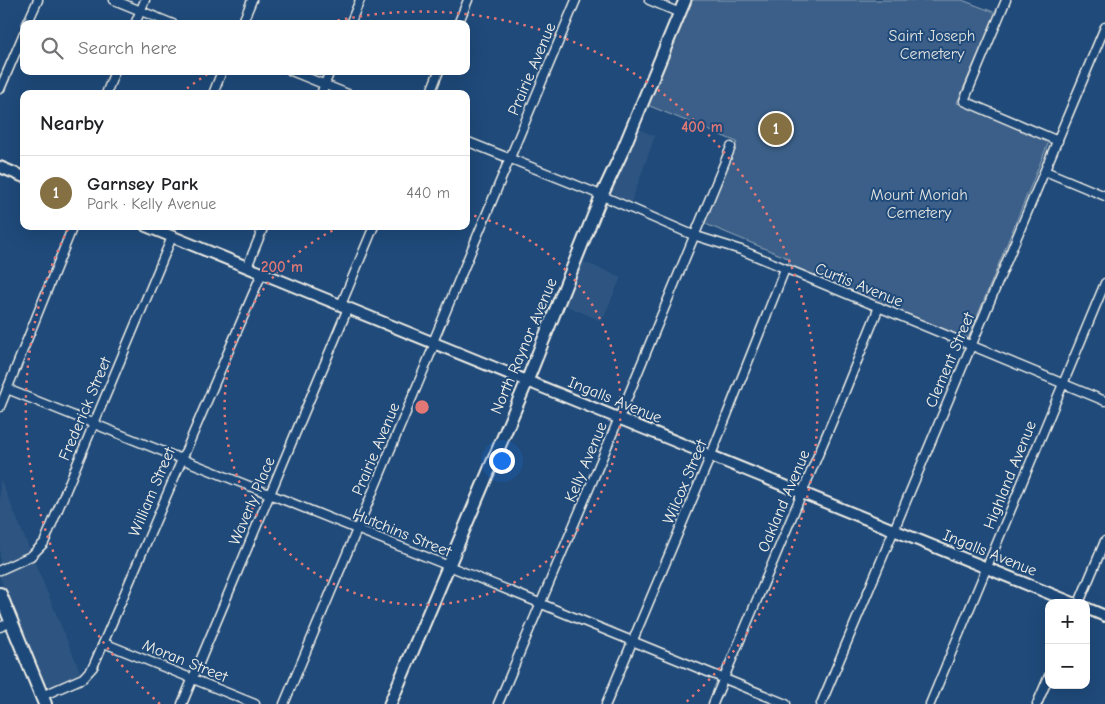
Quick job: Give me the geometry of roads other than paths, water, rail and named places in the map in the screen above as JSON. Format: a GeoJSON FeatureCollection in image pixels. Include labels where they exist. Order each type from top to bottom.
{"type":"FeatureCollection","features":[{"type":"Feature","properties":{"kind":"main road","name":"North Raynor Avenue"},"geometry":{"type":"LineString","coordinates":[[390,704],[527,381],[601,197],[622,152],[685,0]]}},
{"type":"Feature","properties":{"kind":"main road"},"geometry":{"type":"LineString","coordinates":[[0,594],[44,700]]}},
{"type":"Feature","properties":{"kind":"street"},"geometry":{"type":"LineString","coordinates":[[30,20],[38,0]]}},
{"type":"Feature","properties":{"kind":"street"},"geometry":{"type":"LineString","coordinates":[[114,0],[163,20]]}},
{"type":"Feature","properties":{"kind":"street"},"geometry":{"type":"LineString","coordinates":[[137,20],[146,0]]}},
{"type":"Feature","properties":{"kind":"street"},"geometry":{"type":"LineString","coordinates":[[244,20],[252,0]]}},
{"type":"Feature","properties":{"kind":"street"},"geometry":{"type":"LineString","coordinates":[[352,20],[360,0]]}},
{"type":"Feature","properties":{"kind":"street"},"geometry":{"type":"LineString","coordinates":[[460,20],[468,0]]}},
{"type":"Feature","properties":{"kind":"street","name":"Prairie Avenue"},"geometry":{"type":"LineString","coordinates":[[284,704],[576,0]]}},
{"type":"Feature","properties":{"kind":"street"},"geometry":{"type":"LineString","coordinates":[[648,0],[680,12]]}},
{"type":"Feature","properties":{"kind":"street"},"geometry":{"type":"LineString","coordinates":[[1006,0],[964,101],[1058,140]]}},
{"type":"Feature","properties":{"kind":"street","name":"Clement Street"},"geometry":{"type":"LineString","coordinates":[[821,704],[1105,27]]}},
{"type":"Feature","properties":{"kind":"street"},"geometry":{"type":"LineString","coordinates":[[0,89],[20,42]]}},
{"type":"Feature","properties":{"kind":"street"},"geometry":{"type":"LineString","coordinates":[[108,90],[113,75]]}},
{"type":"Feature","properties":{"kind":"street"},"geometry":{"type":"LineString","coordinates":[[215,90],[220,75]]}},
{"type":"Feature","properties":{"kind":"street"},"geometry":{"type":"LineString","coordinates":[[300,75],[337,90]]}},
{"type":"Feature","properties":{"kind":"street"},"geometry":{"type":"LineString","coordinates":[[322,90],[328,75]]}},
{"type":"Feature","properties":{"kind":"street"},"geometry":{"type":"LineString","coordinates":[[432,90],[437,75]]}},
{"type":"Feature","properties":{"kind":"street","name":"Curtis Avenue"},"geometry":{"type":"LineString","coordinates":[[470,143],[693,235],[740,250],[1105,401]]}},
{"type":"Feature","properties":{"kind":"street","name":"Kelly Avenue"},"geometry":{"type":"LineString","coordinates":[[498,704],[731,147]]}},
{"type":"Feature","properties":{"kind":"street"},"geometry":{"type":"LineString","coordinates":[[0,167],[20,175]]}},
{"type":"Feature","properties":{"kind":"street"},"geometry":{"type":"LineString","coordinates":[[1045,171],[1105,196]]}},
{"type":"Feature","properties":{"kind":"street"},"geometry":{"type":"LineString","coordinates":[[0,407],[71,230]]}},
{"type":"Feature","properties":{"kind":"street","name":"Ingalls Avenue"},"geometry":{"type":"LineString","coordinates":[[161,230],[172,237],[1063,599]]}},
{"type":"Feature","properties":{"kind":"street"},"geometry":{"type":"LineString","coordinates":[[247,267],[262,230]]}},
{"type":"Feature","properties":{"kind":"street","name":"Waverly Place"},"geometry":{"type":"LineString","coordinates":[[182,704],[270,494],[372,230]]}},
{"type":"Feature","properties":{"kind":"street","name":"Frederick Street"},"geometry":{"type":"LineString","coordinates":[[0,570],[31,556],[44,543],[172,237]]}},
{"type":"Feature","properties":{"kind":"street","name":"Wilcox Street"},"geometry":{"type":"LineString","coordinates":[[606,704],[711,455],[786,270]]}},
{"type":"Feature","properties":{"kind":"street","name":"William Street"},"geometry":{"type":"LineString","coordinates":[[44,700],[83,678],[93,666],[262,273]]}},
{"type":"Feature","properties":{"kind":"street","name":"Highland Avenue"},"geometry":{"type":"LineString","coordinates":[[930,704],[1105,283]]}},
{"type":"Feature","properties":{"kind":"street","name":"Oakland Avenue"},"geometry":{"type":"LineString","coordinates":[[713,704],[878,307]]}},
{"type":"Feature","properties":{"kind":"street","name":"Hutchins Street"},"geometry":{"type":"LineString","coordinates":[[7,389],[449,566],[786,704]]}},
{"type":"Feature","properties":{"kind":"street"},"geometry":{"type":"LineString","coordinates":[[1081,599],[1105,541]]}},
{"type":"Feature","properties":{"kind":"street"},"geometry":{"type":"LineString","coordinates":[[1090,610],[1105,616]]}},
{"type":"Feature","properties":{"kind":"street"},"geometry":{"type":"LineString","coordinates":[[0,627],[12,622]]}},
{"type":"Feature","properties":{"kind":"street","name":"Moran Street"},"geometry":{"type":"LineString","coordinates":[[104,643],[255,704]]}},
{"type":"Feature","properties":{"kind":"street"},"geometry":{"type":"LineString","coordinates":[[1037,704],[1045,685]]}},
{"type":"Feature","properties":{"kind":"place","name":"Garnsey Park"},"geometry":{"type":"Point","coordinates":[776,129]}},
{"type":"Feature","properties":{"kind":"park label","name":"Saint Joseph Cemetery"},"geometry":{"type":"Point","coordinates":[932,45]}},
{"type":"Feature","properties":{"kind":"park label","name":"Mount Moriah Cemetery"},"geometry":{"type":"Point","coordinates":[919,204]}}]}
